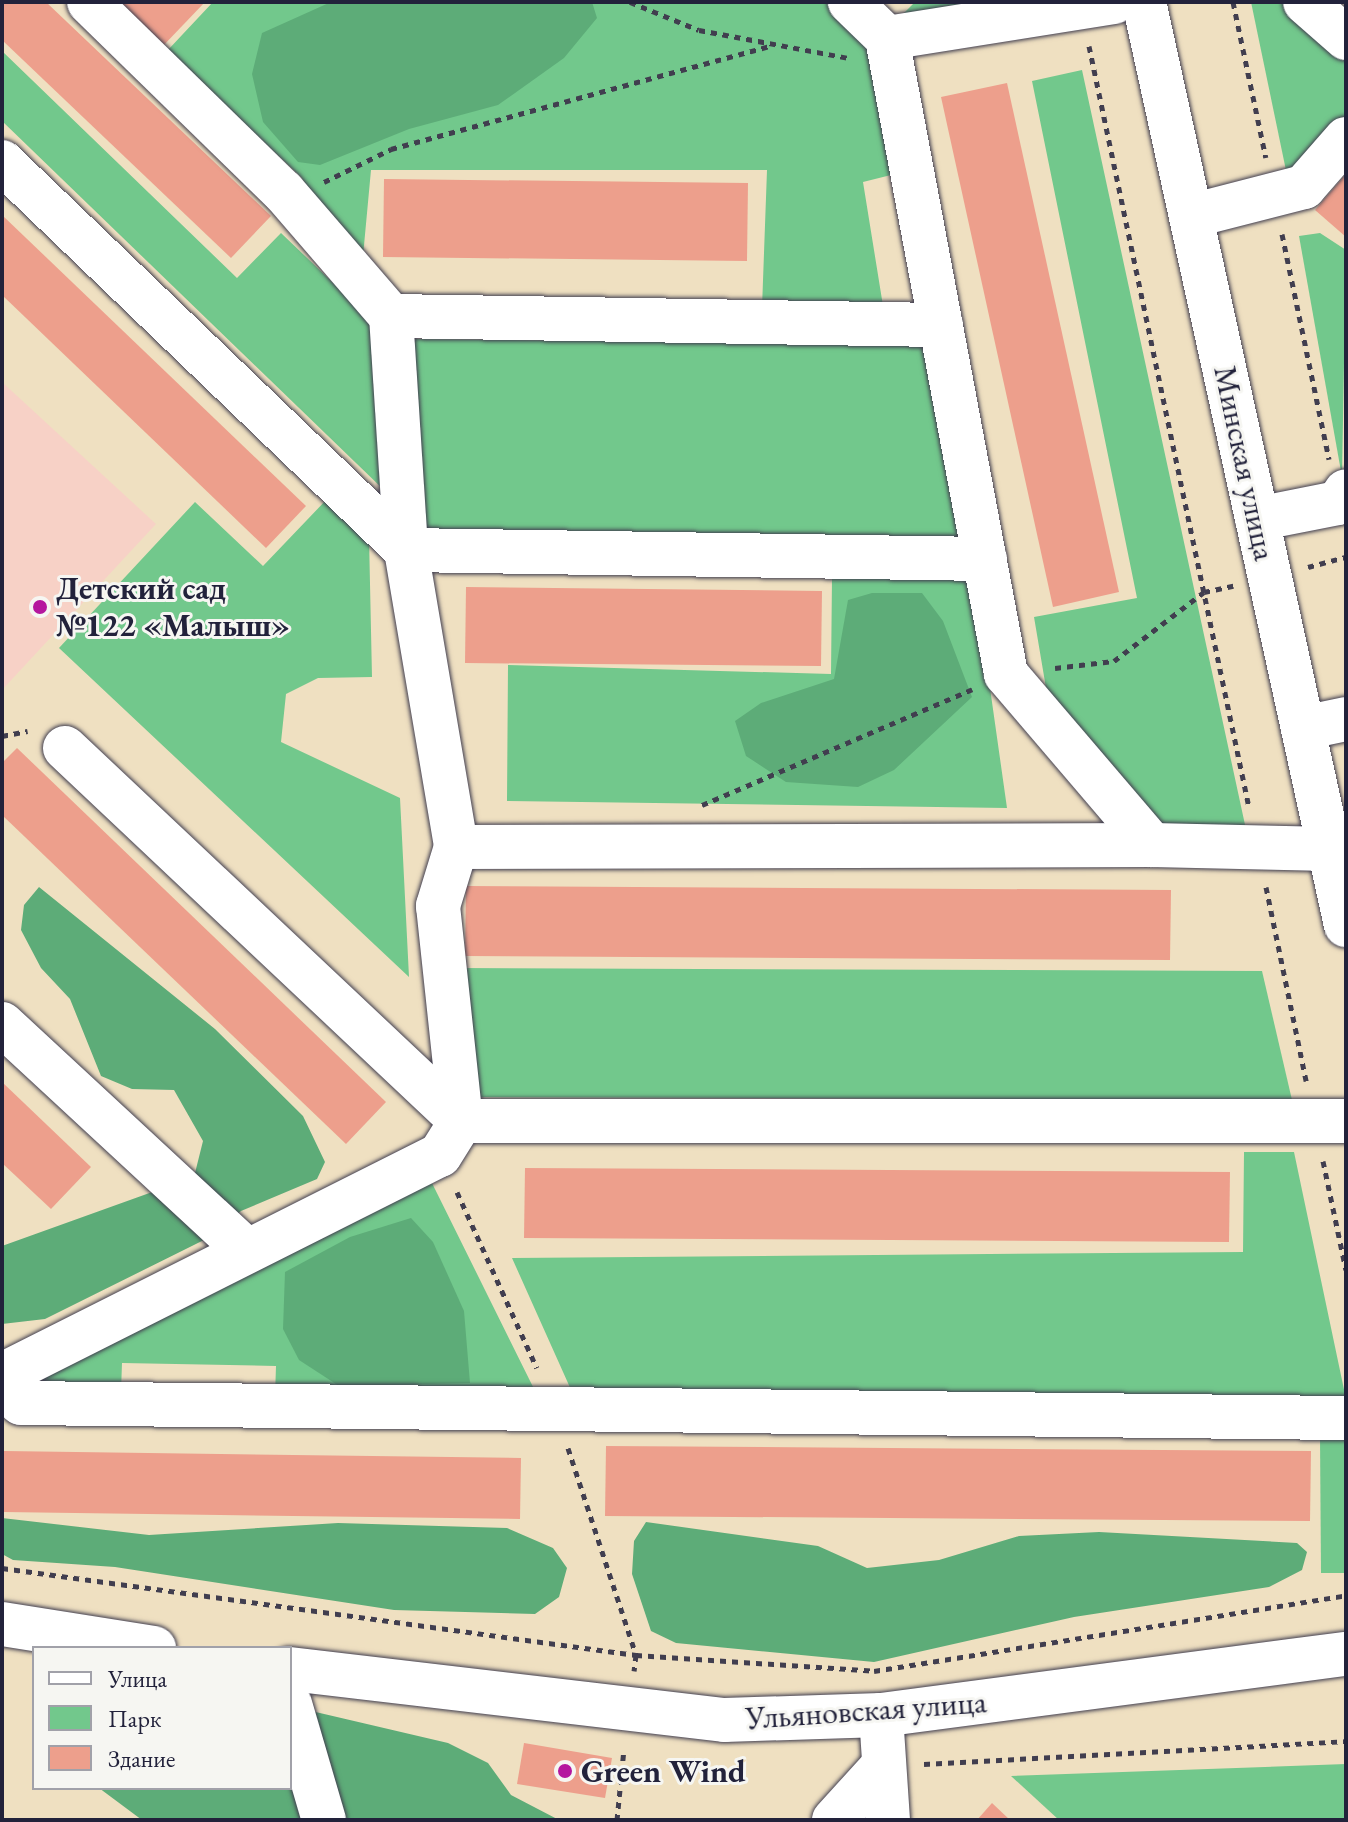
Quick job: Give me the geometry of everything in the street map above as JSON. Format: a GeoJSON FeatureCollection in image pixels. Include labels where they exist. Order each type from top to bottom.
{"type":"FeatureCollection","features":[{"type":"Feature","properties":{"kind":"street"},"geometry":{"type":"LineString","coordinates":[[2,1375],[440,1155],[461,1121],[438,906],[456,847],[406,550],[391,316],[291,200],[89,2]]}},
{"type":"Feature","properties":{"kind":"street"},"geometry":{"type":"LineString","coordinates":[[850,2],[889,50],[1006,674],[1152,845]]}},
{"type":"Feature","properties":{"kind":"street","name":"Минская улица"},"geometry":{"type":"LineString","coordinates":[[1144,2],[1346,925]]}},
{"type":"Feature","properties":{"kind":"street"},"geometry":{"type":"LineString","coordinates":[[1305,2],[1346,38]]}},
{"type":"Feature","properties":{"kind":"street"},"geometry":{"type":"LineString","coordinates":[[889,50],[1098,7]]}},
{"type":"Feature","properties":{"kind":"street"},"geometry":{"type":"LineString","coordinates":[[1191,216],[1274,199],[1304,187],[1346,139]]}},
{"type":"Feature","properties":{"kind":"street"},"geometry":{"type":"LineString","coordinates":[[2,162],[406,550],[985,559]]}},
{"type":"Feature","properties":{"kind":"street"},"geometry":{"type":"LineString","coordinates":[[391,316],[941,325]]}},
{"type":"Feature","properties":{"kind":"street"},"geometry":{"type":"LineString","coordinates":[[1257,519],[1343,501]]}},
{"type":"Feature","properties":{"kind":"street"},"geometry":{"type":"LineString","coordinates":[[1303,728],[1346,719]]}},
{"type":"Feature","properties":{"kind":"street"},"geometry":{"type":"LineString","coordinates":[[65,748],[461,1121],[1330,1121]]}},
{"type":"Feature","properties":{"kind":"street"},"geometry":{"type":"LineString","coordinates":[[456,847],[1152,845],[1258,850],[1329,849]]}},
{"type":"Feature","properties":{"kind":"street"},"geometry":{"type":"LineString","coordinates":[[2,1024],[247,1251]]}},
{"type":"Feature","properties":{"kind":"street"},"geometry":{"type":"LineString","coordinates":[[2,1386],[21,1403],[1346,1418]]}},
{"type":"Feature","properties":{"kind":"street"},"geometry":{"type":"LineString","coordinates":[[2,1624],[141,1646]]}},
{"type":"Feature","properties":{"kind":"street","name":"Ульяновская улица"},"geometry":{"type":"LineString","coordinates":[[292,1669],[724,1720],[881,1715],[1346,1654]]}},
{"type":"Feature","properties":{"kind":"street"},"geometry":{"type":"LineString","coordinates":[[292,1711],[324,1820]]}},
{"type":"Feature","properties":{"kind":"street"},"geometry":{"type":"LineString","coordinates":[[881,1715],[888,1820]]}},
{"type":"Feature","properties":{"kind":"street"},"geometry":{"type":"LineString","coordinates":[[834,1820],[883,1766]]}},
{"type":"Feature","properties":{"kind":"path"},"geometry":{"type":"LineString","coordinates":[[630,2],[699,30],[770,46],[889,50]]}},
{"type":"Feature","properties":{"kind":"path"},"geometry":{"type":"LineString","coordinates":[[1233,2],[1343,501]]}},
{"type":"Feature","properties":{"kind":"path"},"geometry":{"type":"LineString","coordinates":[[1098,7],[1204,592],[1258,850],[1330,1121],[1346,1270]]}},
{"type":"Feature","properties":{"kind":"path"},"geometry":{"type":"LineString","coordinates":[[291,200],[391,149],[770,46]]}},
{"type":"Feature","properties":{"kind":"path"},"geometry":{"type":"LineString","coordinates":[[685,813],[1006,674],[1114,661],[1204,592],[1346,557]]}},
{"type":"Feature","properties":{"kind":"path"},"geometry":{"type":"LineString","coordinates":[[2,1568],[636,1655],[874,1671],[1346,1595]]}},
{"type":"Feature","properties":{"kind":"path"},"geometry":{"type":"LineString","coordinates":[[617,1820],[628,1708]]}},
{"type":"Feature","properties":{"kind":"path"},"geometry":{"type":"LineString","coordinates":[[883,1766],[1346,1741]]}},
{"type":"Feature","properties":{"kind":"shaded area","name":"Детский сад №122 «Малыш»"},"geometry":{"type":"Polygon","coordinates":[[[2,382],[156,524],[2,690],[2,382]]]}},
{"type":"Feature","properties":{"kind":"green space"},"geometry":{"type":"Polygon","coordinates":[[[213,2],[829,2],[870,42],[899,173],[863,182],[884,312],[762,308],[767,170],[371,170],[362,267],[301,177],[167,51],[213,2]]]}},
{"type":"Feature","properties":{"kind":"green space"},"geometry":{"type":"Polygon","coordinates":[[[331,2],[592,2],[597,18],[564,58],[498,105],[409,129],[320,165],[298,162],[263,122],[252,74],[262,33],[331,2]]]}},
{"type":"Feature","properties":{"kind":"green space"},"geometry":{"type":"Polygon","coordinates":[[[915,2],[1000,2],[903,14],[915,2]]]}},
{"type":"Feature","properties":{"kind":"green space"},"geometry":{"type":"Polygon","coordinates":[[[1251,2],[1287,2],[1346,54],[1346,125],[1288,180],[1251,2]]]}},
{"type":"Feature","properties":{"kind":"green space"},"geometry":{"type":"Polygon","coordinates":[[[2,51],[237,278],[281,233],[376,324],[386,492],[2,121],[2,51]]]}},
{"type":"Feature","properties":{"kind":"green space"},"geometry":{"type":"Polygon","coordinates":[[[1082,70],[1247,834],[1167,831],[1046,688],[1034,617],[1137,598],[1032,81],[1082,70]]]}},
{"type":"Feature","properties":{"kind":"green space"},"geometry":{"type":"Polygon","coordinates":[[[1320,233],[1346,250],[1342,477],[1299,236],[1320,233]]]}},
{"type":"Feature","properties":{"kind":"green space"},"geometry":{"type":"Polygon","coordinates":[[[406,339],[929,344],[961,548],[418,537],[406,339]]]}},
{"type":"Feature","properties":{"kind":"green space"},"geometry":{"type":"Polygon","coordinates":[[[328,498],[369,537],[372,677],[318,678],[286,694],[281,742],[400,798],[409,977],[59,648],[195,502],[263,566],[328,498]]]}},
{"type":"Feature","properties":{"kind":"green space"},"geometry":{"type":"Polygon","coordinates":[[[974,575],[1007,808],[507,801],[508,665],[831,674],[832,577],[974,575]]]}},
{"type":"Feature","properties":{"kind":"green space"},"geometry":{"type":"Polygon","coordinates":[[[872,593],[922,593],[943,621],[972,697],[894,770],[858,787],[786,782],[746,756],[735,721],[761,703],[834,679],[848,600],[872,593]]]}},
{"type":"Feature","properties":{"kind":"green space"},"geometry":{"type":"Polygon","coordinates":[[[39,887],[215,1029],[303,1116],[325,1162],[317,1179],[241,1211],[212,1236],[45,1319],[2,1324],[2,1246],[194,1177],[203,1141],[174,1090],[132,1089],[101,1076],[70,999],[41,968],[21,930],[24,905],[39,887]]]}},
{"type":"Feature","properties":{"kind":"green space"},"geometry":{"type":"Polygon","coordinates":[[[459,968],[1262,971],[1292,1100],[472,1097],[459,968]]]}},
{"type":"Feature","properties":{"kind":"green space"},"geometry":{"type":"Polygon","coordinates":[[[1244,1152],[1294,1152],[1346,1399],[572,1392],[512,1258],[1243,1252],[1244,1152]]]}},
{"type":"Feature","properties":{"kind":"green space"},"geometry":{"type":"Polygon","coordinates":[[[429,1177],[540,1401],[275,1396],[276,1366],[122,1363],[121,1392],[35,1390],[35,1373],[429,1177]]]}},
{"type":"Feature","properties":{"kind":"green space"},"geometry":{"type":"Polygon","coordinates":[[[411,1218],[433,1242],[464,1311],[470,1383],[339,1386],[299,1360],[283,1329],[285,1272],[350,1237],[411,1218]]]}},
{"type":"Feature","properties":{"kind":"green space"},"geometry":{"type":"Polygon","coordinates":[[[1320,1437],[1346,1437],[1346,1573],[1321,1573],[1320,1437]]]}},
{"type":"Feature","properties":{"kind":"green space"},"geometry":{"type":"Polygon","coordinates":[[[2,1518],[149,1535],[338,1523],[507,1528],[553,1548],[567,1568],[559,1597],[535,1614],[394,1610],[115,1567],[13,1560],[2,1554],[2,1518]]]}},
{"type":"Feature","properties":{"kind":"green space"},"geometry":{"type":"Polygon","coordinates":[[[646,1522],[818,1546],[867,1568],[939,1560],[1019,1536],[1099,1532],[1297,1543],[1307,1552],[1302,1570],[1269,1587],[1074,1617],[874,1662],[676,1643],[651,1631],[632,1574],[634,1541],[646,1522]]]}},
{"type":"Feature","properties":{"kind":"green space"},"geometry":{"type":"Polygon","coordinates":[[[292,1706],[448,1743],[488,1763],[511,1795],[559,1820],[142,1820],[102,1790],[292,1790],[292,1706]]]}},
{"type":"Feature","properties":{"kind":"green space"},"geometry":{"type":"Polygon","coordinates":[[[1346,1764],[1346,1820],[1059,1820],[1011,1776],[1346,1764]]]}},
{"type":"Feature","properties":{"kind":"building"},"geometry":{"type":"Polygon","coordinates":[[[4,2],[46,2],[271,216],[231,258],[2,40],[4,2]]]}},
{"type":"Feature","properties":{"kind":"building"},"geometry":{"type":"Polygon","coordinates":[[[115,2],[205,2],[162,47],[115,2]]]}},
{"type":"Feature","properties":{"kind":"building"},"geometry":{"type":"Polygon","coordinates":[[[1007,83],[1119,592],[1053,607],[941,97],[1007,83]]]}},
{"type":"Feature","properties":{"kind":"building"},"geometry":{"type":"Polygon","coordinates":[[[1346,174],[1346,237],[1315,210],[1346,174]]]}},
{"type":"Feature","properties":{"kind":"building"},"geometry":{"type":"Polygon","coordinates":[[[384,179],[748,183],[747,261],[383,257],[384,179]]]}},
{"type":"Feature","properties":{"kind":"building"},"geometry":{"type":"Polygon","coordinates":[[[2,215],[306,506],[266,548],[2,295],[2,215]]]}},
{"type":"Feature","properties":{"kind":"building"},"geometry":{"type":"Polygon","coordinates":[[[466,587],[822,591],[821,666],[465,663],[466,587]]]}},
{"type":"Feature","properties":{"kind":"building"},"geometry":{"type":"Polygon","coordinates":[[[17,748],[386,1102],[346,1144],[2,815],[2,763],[17,748]]]}},
{"type":"Feature","properties":{"kind":"building"},"geometry":{"type":"Polygon","coordinates":[[[466,886],[1171,890],[1170,960],[465,956],[466,886]]]}},
{"type":"Feature","properties":{"kind":"building"},"geometry":{"type":"Polygon","coordinates":[[[2,1082],[91,1167],[51,1209],[2,1163],[2,1082]]]}},
{"type":"Feature","properties":{"kind":"building"},"geometry":{"type":"Polygon","coordinates":[[[525,1168],[1230,1172],[1229,1242],[524,1238],[525,1168]]]}},
{"type":"Feature","properties":{"kind":"building"},"geometry":{"type":"Polygon","coordinates":[[[606,1446],[1311,1451],[1310,1521],[605,1516],[606,1446]]]}},
{"type":"Feature","properties":{"kind":"building"},"geometry":{"type":"Polygon","coordinates":[[[4,1451],[521,1458],[520,1519],[3,1512],[4,1451]]]}},
{"type":"Feature","properties":{"kind":"building","name":"Green Wind"},"geometry":{"type":"Polygon","coordinates":[[[524,1743],[612,1758],[605,1798],[517,1784],[524,1743]]]}},
{"type":"Feature","properties":{"kind":"building"},"geometry":{"type":"Polygon","coordinates":[[[992,1803],[1010,1820],[977,1820],[992,1803]]]}},
{"type":"Feature","properties":{"kind":"place","name":"Детский сад №122 «Малыш»"},"geometry":{"type":"Point","coordinates":[40,607]}},
{"type":"Feature","properties":{"kind":"place","name":"Green Wind"},"geometry":{"type":"Point","coordinates":[565,1771]}}]}
